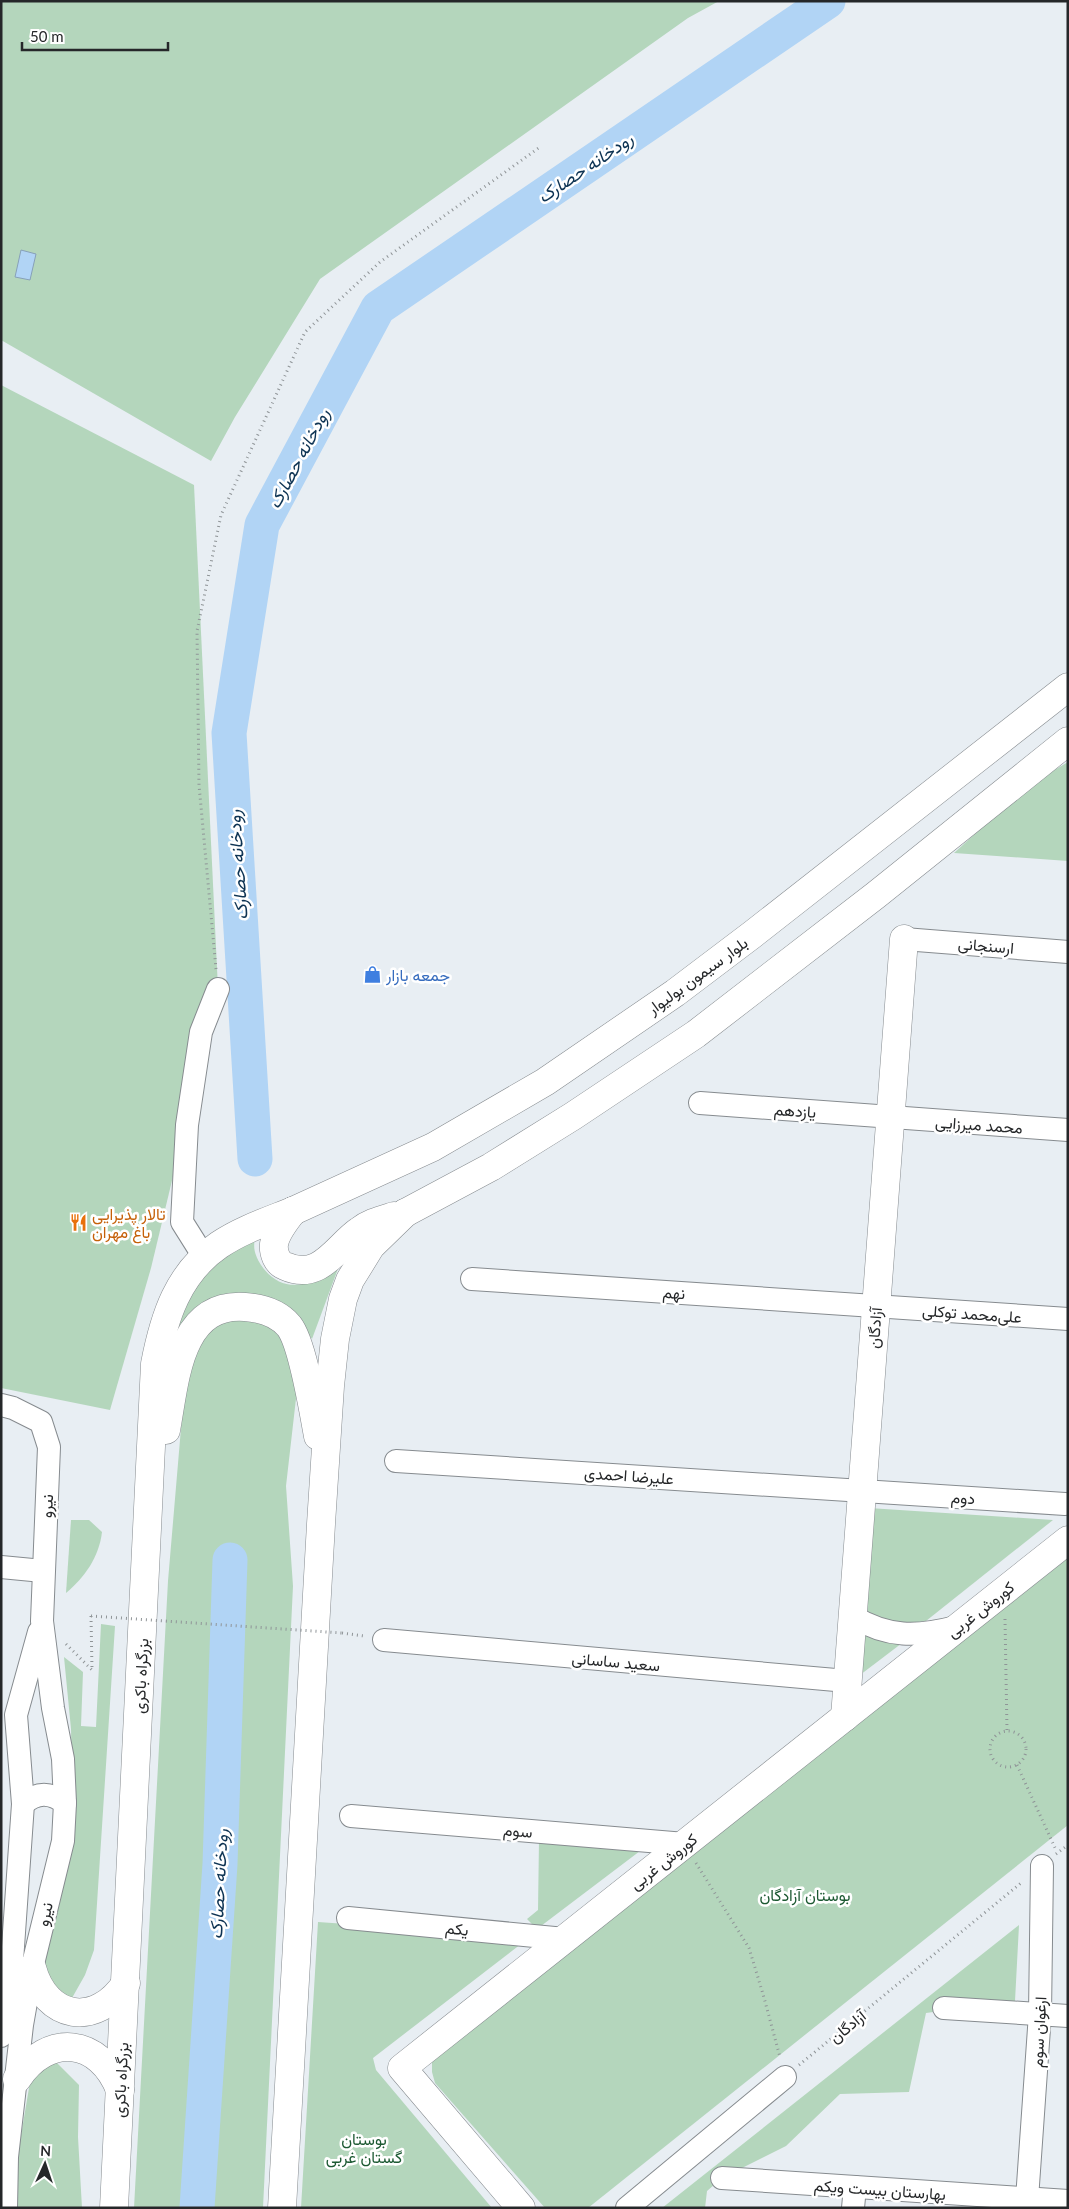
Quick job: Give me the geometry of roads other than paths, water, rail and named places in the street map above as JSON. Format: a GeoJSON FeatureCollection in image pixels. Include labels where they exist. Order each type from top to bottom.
{"type":"FeatureCollection","features":[{"type":"Feature","properties":{"kind":"main road","name":"بلوار سیمون بولیوار"},"geometry":{"type":"LineString","coordinates":[[293,1211],[433,1147],[544,1082],[675,993],[1068,687]]}},
{"type":"Feature","properties":{"kind":"main road"},"geometry":{"type":"LineString","coordinates":[[293,1211],[283,1223],[274,1245],[276,1258],[283,1266],[295,1270],[310,1269],[323,1264],[359,1231],[375,1222],[405,1213],[491,1167],[573,1116],[696,1034],[1068,741]]}},
{"type":"Feature","properties":{"kind":"main road","name":"آزادگان"},"geometry":{"type":"LineString","coordinates":[[845,1717],[904,938]]}},
{"type":"Feature","properties":{"kind":"main road","name":"بزرگراه باکری"},"geometry":{"type":"LineString","coordinates":[[114,2208],[155,1364],[161,1332],[176,1292],[204,1257],[219,1245],[239,1234],[293,1211]]}},
{"type":"Feature","properties":{"kind":"main road"},"geometry":{"type":"LineString","coordinates":[[282,2208],[325,1464],[330,1386],[337,1326],[343,1299],[350,1280],[371,1246],[405,1213]]}},
{"type":"Feature","properties":{"kind":"main road"},"geometry":{"type":"LineString","coordinates":[[147,1532],[174,1388],[185,1342],[194,1327],[218,1311],[238,1306],[256,1308],[276,1316],[288,1326],[296,1339],[301,1354],[325,1464]]}},
{"type":"Feature","properties":{"kind":"main road","name":"کوروش غربی"},"geometry":{"type":"LineString","coordinates":[[521,2208],[402,2068],[1068,1540]]}},
{"type":"Feature","properties":{"kind":"main road"},"geometry":{"type":"LineString","coordinates":[[32,1968],[36,1983],[45,1997],[58,2006],[73,2012],[89,2012],[104,2007],[117,1997],[126,1984]]}},
{"type":"Feature","properties":{"kind":"main road"},"geometry":{"type":"LineString","coordinates":[[17,2079],[26,2065],[39,2054],[55,2048],[72,2048],[89,2052],[103,2061],[114,2075],[120,2090]]}},
{"type":"Feature","properties":{"kind":"street","name":"ارسنجانی"},"geometry":{"type":"LineString","coordinates":[[904,938],[1068,952]]}},
{"type":"Feature","properties":{"kind":"street"},"geometry":{"type":"LineString","coordinates":[[204,1257],[182,1222],[187,1125],[201,1032],[218,990]]}},
{"type":"Feature","properties":{"kind":"street","name":"یازدهم"},"geometry":{"type":"LineString","coordinates":[[700,1103],[890,1117]]}},
{"type":"Feature","properties":{"kind":"street","name":"محمد میرزایی"},"geometry":{"type":"LineString","coordinates":[[890,1117],[1068,1130]]}},
{"type":"Feature","properties":{"kind":"street","name":"نهم"},"geometry":{"type":"LineString","coordinates":[[472,1279],[876,1306]]}},
{"type":"Feature","properties":{"kind":"street","name":"علی‌محمد توکلی"},"geometry":{"type":"LineString","coordinates":[[876,1306],[1068,1319]]}},
{"type":"Feature","properties":{"kind":"street","name":"نیرو"},"geometry":{"type":"LineString","coordinates":[[1,1405],[13,1408],[41,1422],[49,1447],[42,1621],[53,1708],[63,1759],[65,1803],[63,1841],[32,1968],[22,2025],[7,2157],[6,2208]]}},
{"type":"Feature","properties":{"kind":"street","name":"علیرضا احمدی"},"geometry":{"type":"LineString","coordinates":[[396,1461],[862,1490]]}},
{"type":"Feature","properties":{"kind":"street","name":"دوم"},"geometry":{"type":"LineString","coordinates":[[862,1490],[1065,1504]]}},
{"type":"Feature","properties":{"kind":"street"},"geometry":{"type":"LineString","coordinates":[[1,1567],[43,1571]]}},
{"type":"Feature","properties":{"kind":"street"},"geometry":{"type":"LineString","coordinates":[[852,1616],[884,1631],[904,1634],[929,1634],[960,1626]]}},
{"type":"Feature","properties":{"kind":"street","name":"نیرو"},"geometry":{"type":"LineString","coordinates":[[1,2036],[12,1961],[10,1885],[22,1804],[8,1714],[42,1621]]}},
{"type":"Feature","properties":{"kind":"street","name":"سعید ساسانی"},"geometry":{"type":"LineString","coordinates":[[384,1640],[847,1681]]}},
{"type":"Feature","properties":{"kind":"street"},"geometry":{"type":"LineString","coordinates":[[22,1804],[39,1795],[57,1797],[65,1803]]}},
{"type":"Feature","properties":{"kind":"street","name":"سوم"},"geometry":{"type":"LineString","coordinates":[[351,1816],[684,1844]]}},
{"type":"Feature","properties":{"kind":"street","name":"ارغوان سوم"},"geometry":{"type":"LineString","coordinates":[[1027,2199],[1050,1859]]}},
{"type":"Feature","properties":{"kind":"street","name":"یکم"},"geometry":{"type":"LineString","coordinates":[[348,1918],[565,1939]]}},
{"type":"Feature","properties":{"kind":"street"},"geometry":{"type":"LineString","coordinates":[[944,2008],[1068,2016]]}},
{"type":"Feature","properties":{"kind":"street"},"geometry":{"type":"LineString","coordinates":[[627,2208],[785,2077]]}},
{"type":"Feature","properties":{"kind":"street","name":"بهارستان بیست ویکم"},"geometry":{"type":"LineString","coordinates":[[722,2178],[854,2198],[1068,2201]]}},
{"type":"Feature","properties":{"kind":"water"},"geometry":{"type":"Polygon","coordinates":[[[21,250],[36,254],[30,280],[15,277],[21,250]]]}},
{"type":"Feature","properties":{"kind":"waterway","name":"رودخانه حصارک"},"geometry":{"type":"LineString","coordinates":[[255,1159],[229,733],[262,525],[378,308],[828,1]]}},
{"type":"Feature","properties":{"kind":"waterway","name":"رودخانه حصارک"},"geometry":{"type":"LineString","coordinates":[[197,2208],[220,1864],[230,1560]]}},
{"type":"Feature","properties":{"kind":"place","name":"جمعه بازار"},"geometry":{"type":"Point","coordinates":[372,974]}},
{"type":"Feature","properties":{"kind":"place","name":"تالار پذیرایی باغ مهران"},"geometry":{"type":"Point","coordinates":[78,1222]}},
{"type":"Feature","properties":{"kind":"park label","name":"بوستان آزادگان"},"geometry":{"type":"Point","coordinates":[805,1894]}},
{"type":"Feature","properties":{"kind":"park label","name":"بوستان گستان غربی"},"geometry":{"type":"Point","coordinates":[364,2147]}}]}
